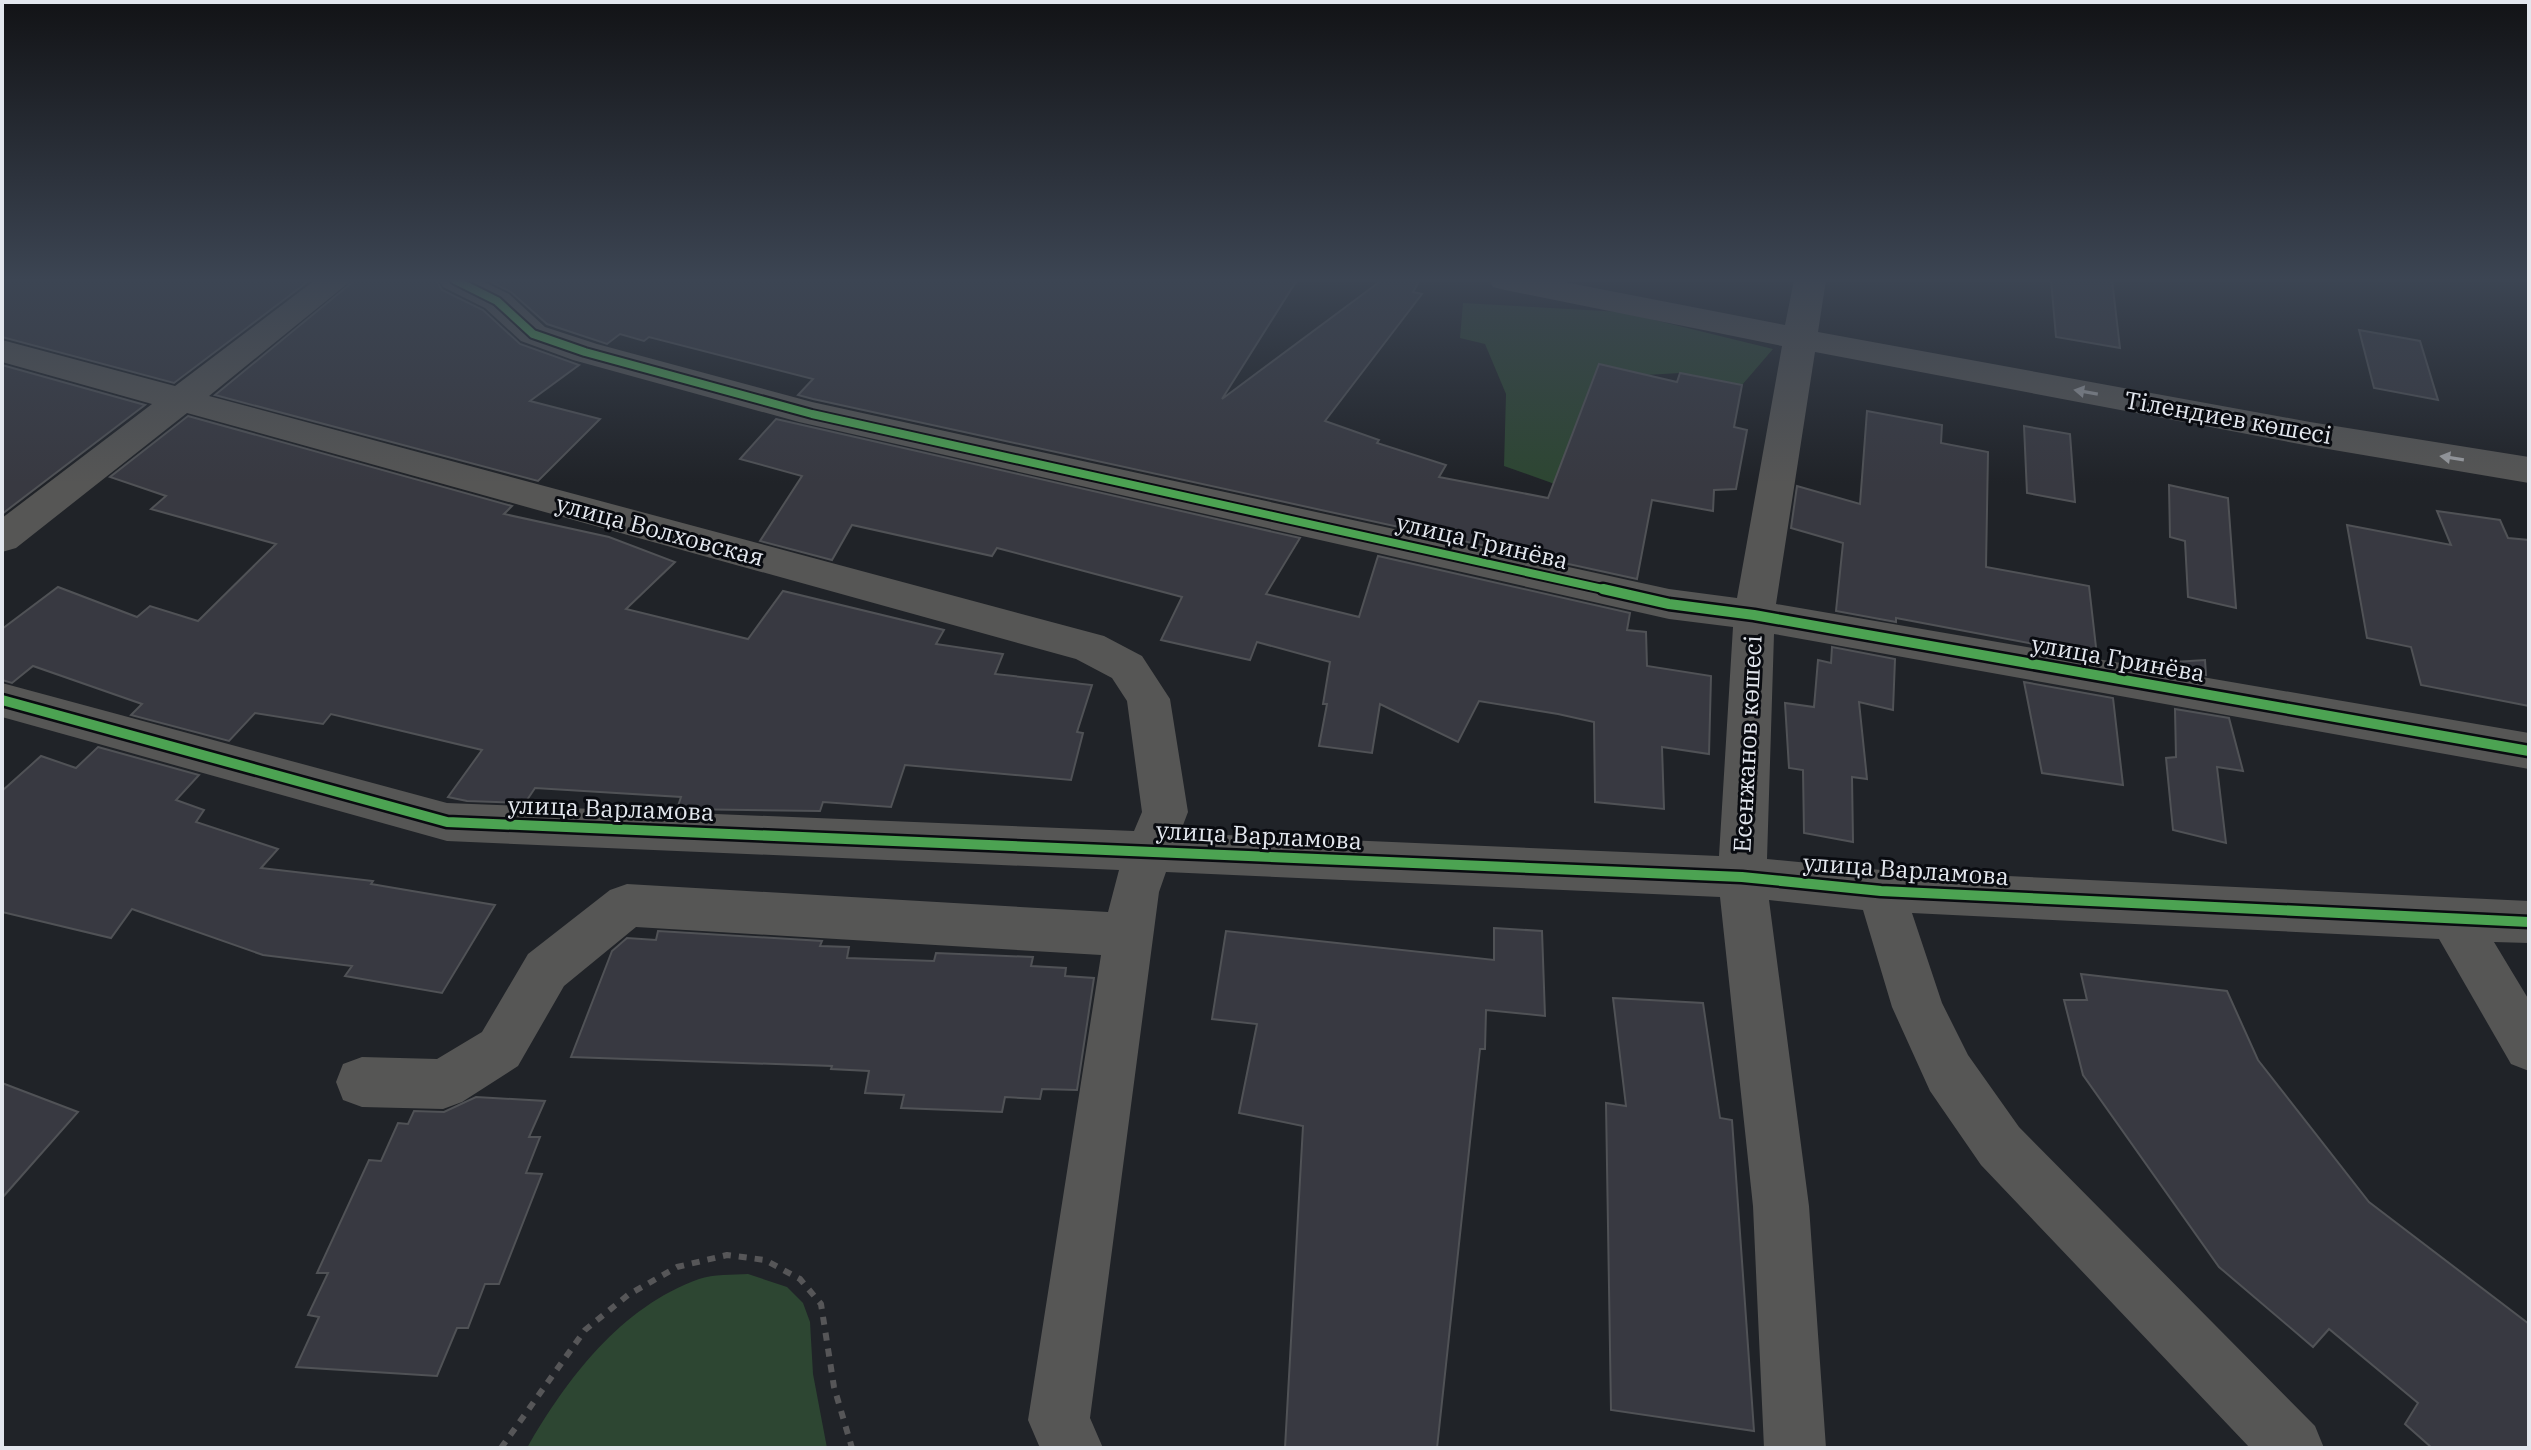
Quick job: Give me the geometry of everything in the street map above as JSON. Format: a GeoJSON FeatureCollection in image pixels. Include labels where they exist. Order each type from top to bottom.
{"type":"FeatureCollection","features":[{"type":"Feature","properties":{"kind":"street"},"geometry":{"type":"LineString","coordinates":[[2,538],[248,348]]}},
{"type":"Feature","properties":{"kind":"street","name":"улица Гринёва"},"geometry":{"type":"LineString","coordinates":[[572,348],[812,414],[1669,604],[1754,615],[2529,751]]}},
{"type":"Feature","properties":{"kind":"street","name":"Есенжанов көшесі"},"geometry":{"type":"LineString","coordinates":[[1795,1448],[1781,1206],[1742,877],[1754,615],[1800,348]]}},
{"type":"Feature","properties":{"kind":"street","name":"Тілендиев көшесі"},"geometry":{"type":"LineString","coordinates":[[1847,348],[2310,434],[2529,470]]}},
{"type":"Feature","properties":{"kind":"street","name":"улица Волховская"},"geometry":{"type":"LineString","coordinates":[[2,351],[1089,647],[1127,667],[1148,699],[1165,812],[1135,892],[1059,1420],[1072,1448]]}},
{"type":"Feature","properties":{"kind":"street","name":"улица Варламова"},"geometry":{"type":"LineString","coordinates":[[2,700],[447,822],[1742,877],[1881,891],[2529,922]]}},
{"type":"Feature","properties":{"kind":"street"},"geometry":{"type":"LineString","coordinates":[[1881,891],[1918,1007],[1949,1073],[2000,1146],[2293,1448]]}},
{"type":"Feature","properties":{"kind":"street"},"geometry":{"type":"LineString","coordinates":[[362,1082],[443,1084],[500,1049],[546,970],[627,905],[1129,935]]}},
{"type":"Feature","properties":{"kind":"street"},"geometry":{"type":"LineString","coordinates":[[2453,918],[2529,1047]]}},
{"type":"Feature","properties":{"kind":"path"},"geometry":{"type":"LineString","coordinates":[[501,1448],[585,1330],[628,1295],[677,1267],[727,1255],[765,1260],[800,1279],[821,1304],[834,1387],[852,1448]]}},
{"type":"Feature","properties":{"kind":"green space"},"geometry":{"type":"Polygon","coordinates":[[[1487,348],[1773,349],[1742,385],[1680,373],[1646,375],[1599,364],[1577,492],[1504,466],[1506,394],[1487,348]]]}},
{"type":"Feature","properties":{"kind":"green space"},"geometry":{"type":"Polygon","coordinates":[[[748,1274],[787,1287],[803,1303],[810,1322],[813,1374],[827,1448],[527,1448],[578,1371],[621,1326],[645,1307],[699,1279],[748,1274]]]}},
{"type":"Feature","properties":{"kind":"building"},"geometry":{"type":"Polygon","coordinates":[[[42,348],[221,348],[174,383],[42,348]]]}},
{"type":"Feature","properties":{"kind":"building"},"geometry":{"type":"Polygon","coordinates":[[[273,348],[530,348],[579,365],[530,401],[600,419],[538,481],[215,395],[273,348]]]}},
{"type":"Feature","properties":{"kind":"building"},"geometry":{"type":"Polygon","coordinates":[[[691,348],[1254,348],[1222,399],[1291,348],[1381,348],[1325,421],[1379,440],[1377,443],[1446,465],[1439,477],[1548,498],[1599,364],[1677,382],[1680,373],[1742,385],[1734,427],[1747,430],[1736,489],[1714,490],[1713,511],[1652,500],[1637,579],[798,395],[813,379],[691,348]]]}},
{"type":"Feature","properties":{"kind":"building"},"geometry":{"type":"Polygon","coordinates":[[[2364,348],[2422,348],[2438,400],[2374,388],[2364,348]]]}},
{"type":"Feature","properties":{"kind":"building"},"geometry":{"type":"Polygon","coordinates":[[[2,365],[145,405],[2,514],[2,365]]]}},
{"type":"Feature","properties":{"kind":"building"},"geometry":{"type":"Polygon","coordinates":[[[1867,411],[1942,425],[1941,443],[1988,452],[1986,567],[2089,586],[2097,656],[1896,618],[1896,622],[1836,611],[1843,543],[1791,528],[1797,486],[1860,504],[1867,411]]]}},
{"type":"Feature","properties":{"kind":"building"},"geometry":{"type":"Polygon","coordinates":[[[188,416],[512,506],[504,514],[609,537],[675,562],[626,609],[748,639],[783,591],[944,630],[936,644],[1003,654],[995,674],[1092,685],[1077,732],[1083,733],[1071,780],[905,765],[891,807],[823,802],[820,811],[677,809],[681,797],[535,788],[525,803],[467,801],[448,797],[482,750],[331,714],[323,724],[255,713],[229,741],[131,715],[142,704],[33,666],[12,683],[2,680],[2,629],[58,587],[137,617],[150,606],[198,621],[276,544],[151,509],[166,496],[110,477],[188,416]]]}},
{"type":"Feature","properties":{"kind":"building"},"geometry":{"type":"Polygon","coordinates":[[[776,419],[1300,538],[1266,594],[1359,617],[1378,556],[1630,613],[1627,630],[1646,632],[1647,666],[1711,676],[1709,754],[1662,747],[1664,809],[1595,802],[1594,722],[1558,714],[1479,701],[1458,742],[1380,704],[1372,753],[1319,746],[1327,704],[1323,704],[1330,662],[1257,642],[1250,660],[1161,640],[1182,597],[997,548],[992,556],[852,525],[832,560],[760,541],[802,476],[740,459],[776,419]]]}},
{"type":"Feature","properties":{"kind":"building"},"geometry":{"type":"Polygon","coordinates":[[[2024,426],[2070,434],[2075,502],[2027,493],[2024,426]]]}},
{"type":"Feature","properties":{"kind":"building"},"geometry":{"type":"Polygon","coordinates":[[[2169,485],[2228,498],[2236,608],[2188,597],[2185,541],[2170,537],[2169,485]]]}},
{"type":"Feature","properties":{"kind":"building"},"geometry":{"type":"Polygon","coordinates":[[[2437,511],[2500,520],[2508,538],[2529,540],[2529,706],[2421,685],[2411,647],[2367,638],[2347,525],[2451,545],[2437,511]]]}},
{"type":"Feature","properties":{"kind":"building"},"geometry":{"type":"Polygon","coordinates":[[[1832,647],[1895,659],[1893,710],[1859,702],[1867,779],[1852,777],[1853,842],[1804,833],[1803,770],[1789,768],[1785,703],[1814,707],[1818,660],[1831,663],[1832,647]]]}},
{"type":"Feature","properties":{"kind":"building"},"geometry":{"type":"Polygon","coordinates":[[[2205,660],[2206,675],[2174,669],[2174,662],[2205,660]]]}},
{"type":"Feature","properties":{"kind":"building"},"geometry":{"type":"Polygon","coordinates":[[[2024,682],[2113,698],[2123,785],[2042,773],[2024,682]]]}},
{"type":"Feature","properties":{"kind":"building"},"geometry":{"type":"Polygon","coordinates":[[[2175,709],[2229,718],[2243,771],[2217,767],[2226,843],[2173,830],[2166,758],[2176,757],[2175,709]]]}},
{"type":"Feature","properties":{"kind":"building"},"geometry":{"type":"Polygon","coordinates":[[[98,747],[199,775],[176,800],[204,810],[196,822],[278,849],[261,868],[373,881],[371,884],[495,905],[442,993],[345,976],[352,966],[263,955],[132,909],[111,938],[2,912],[2,791],[41,756],[76,768],[98,747]]]}},
{"type":"Feature","properties":{"kind":"building"},"geometry":{"type":"Polygon","coordinates":[[[1494,928],[1542,931],[1545,1016],[1486,1010],[1485,1049],[1480,1049],[1437,1448],[1285,1448],[1303,1126],[1239,1113],[1257,1024],[1212,1019],[1226,931],[1494,960],[1494,928]]]}},
{"type":"Feature","properties":{"kind":"building"},"geometry":{"type":"Polygon","coordinates":[[[658,931],[822,941],[820,946],[849,947],[847,958],[934,961],[936,953],[1033,957],[1031,966],[1066,968],[1065,976],[1094,978],[1077,1090],[1042,1089],[1040,1099],[1005,1097],[1002,1112],[901,1108],[904,1095],[865,1093],[869,1071],[831,1069],[832,1066],[571,1057],[612,951],[627,938],[656,940],[658,931]]]}},
{"type":"Feature","properties":{"kind":"building"},"geometry":{"type":"Polygon","coordinates":[[[2081,974],[2227,991],[2258,1060],[2369,1202],[2529,1324],[2529,1448],[2432,1448],[2405,1424],[2418,1403],[2329,1329],[2313,1347],[2219,1267],[2083,1075],[2064,1000],[2087,1000],[2081,974]]]}},
{"type":"Feature","properties":{"kind":"building"},"geometry":{"type":"Polygon","coordinates":[[[1613,998],[1703,1003],[1720,1118],[1732,1120],[1754,1431],[1611,1410],[1606,1103],[1626,1106],[1613,998]]]}},
{"type":"Feature","properties":{"kind":"building"},"geometry":{"type":"Polygon","coordinates":[[[2,1083],[78,1112],[2,1198],[2,1083]]]}},
{"type":"Feature","properties":{"kind":"building"},"geometry":{"type":"Polygon","coordinates":[[[476,1097],[545,1101],[529,1137],[540,1137],[526,1173],[542,1174],[499,1284],[485,1284],[468,1328],[457,1328],[437,1376],[296,1367],[319,1317],[308,1315],[328,1273],[317,1273],[369,1160],[381,1161],[398,1123],[408,1124],[414,1111],[444,1112],[476,1097]]]}},
{"type":"Feature","properties":{"kind":"cycle path"},"geometry":{"type":"LineString","coordinates":[[572,348],[812,414],[1669,604],[1754,615],[2529,751]]}},
{"type":"Feature","properties":{"kind":"cycle path"},"geometry":{"type":"LineString","coordinates":[[2,700],[447,822],[1742,877],[1881,891],[2529,922]]}}]}
